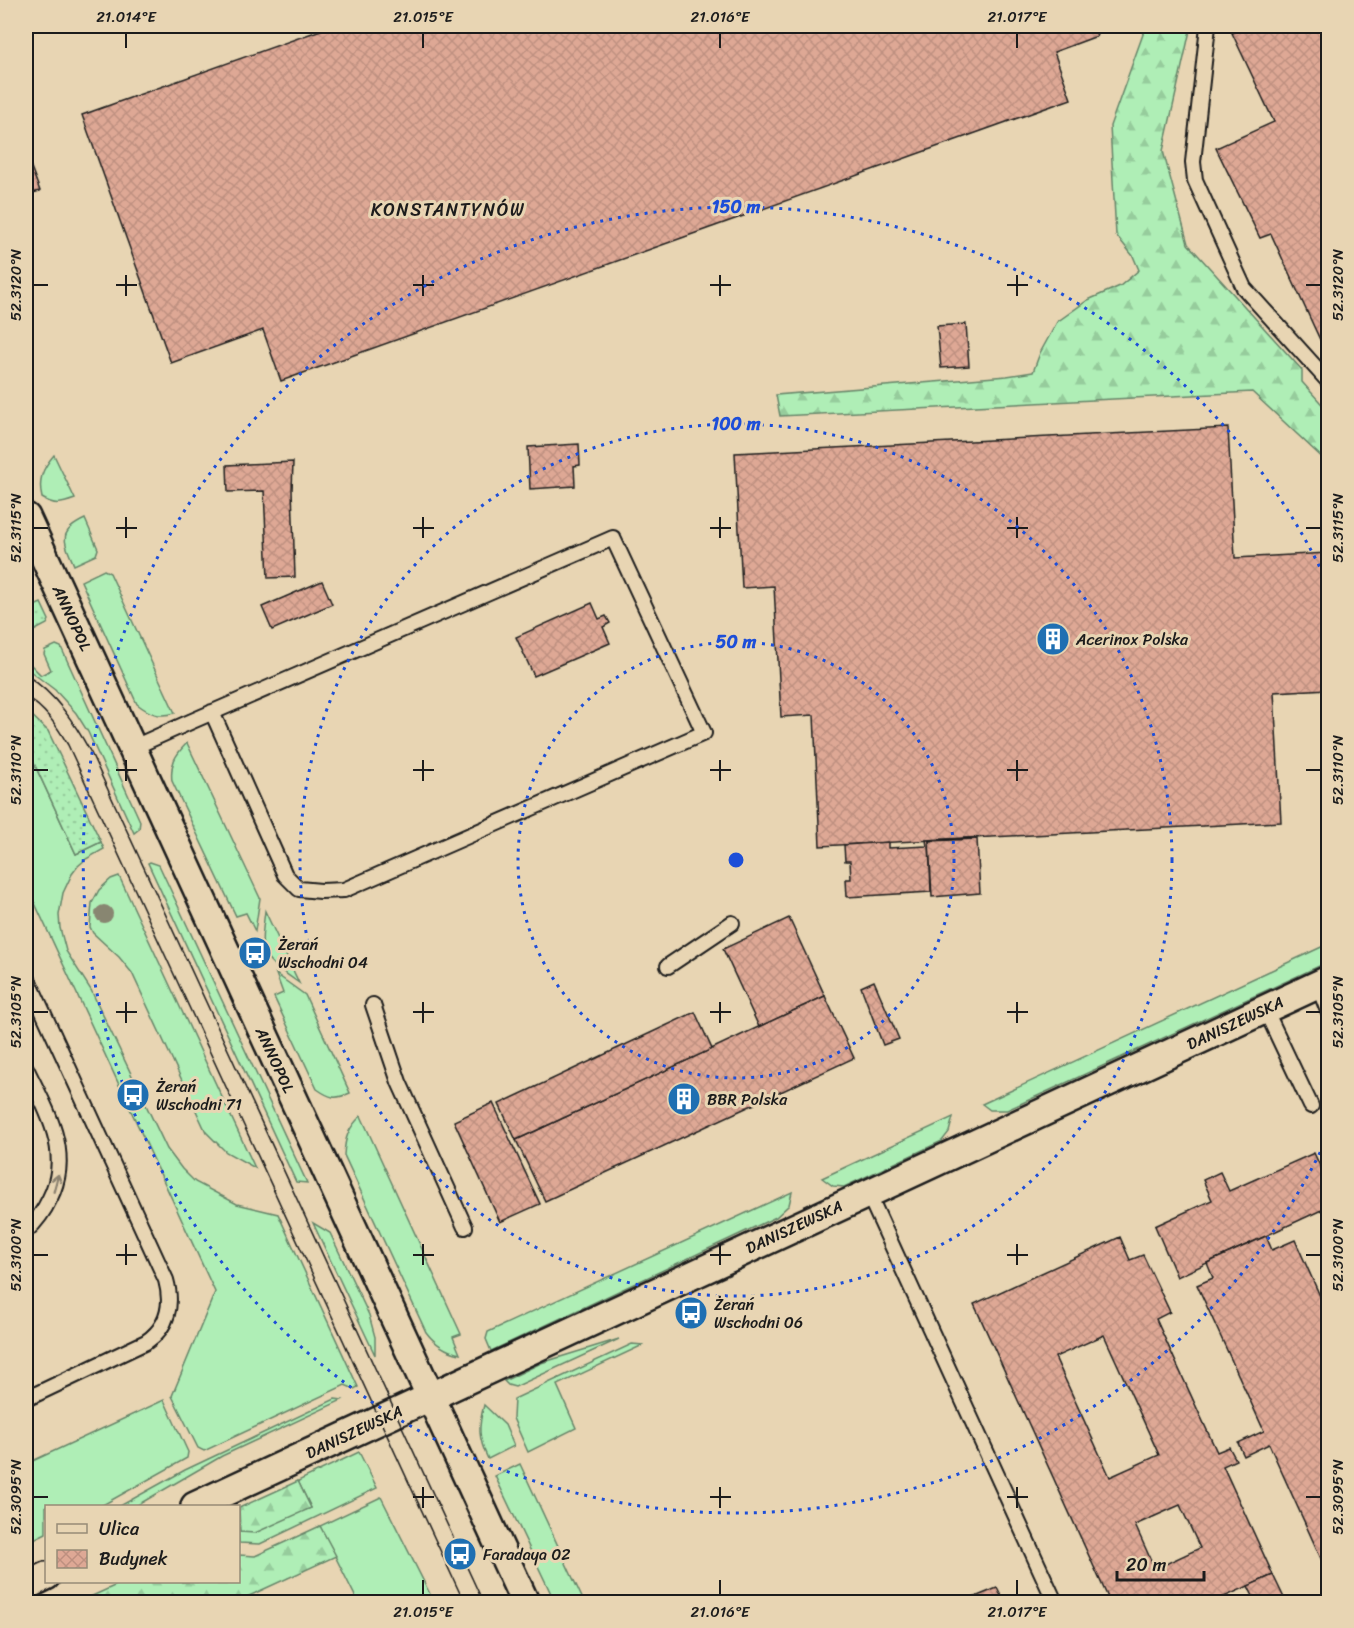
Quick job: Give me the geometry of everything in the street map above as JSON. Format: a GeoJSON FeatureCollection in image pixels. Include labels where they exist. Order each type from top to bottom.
{"type":"FeatureCollection","features":[{"type":"Feature","properties":{"kind":"street","name":"ANNOPOL"},"geometry":{"type":"LineString","coordinates":[[26,517],[525,1602]]}},
{"type":"Feature","properties":{"kind":"street","name":"DANISZEWSKA"},"geometry":{"type":"LineString","coordinates":[[197,1505],[1323,982]]}},
{"type":"Feature","properties":{"kind":"street"},"geometry":{"type":"LineString","coordinates":[[26,1586],[45,1576]]}},
{"type":"Feature","properties":{"kind":"lane"},"geometry":{"type":"LineString","coordinates":[[1208,26],[1193,162],[1195,180],[1244,288],[1329,381]]}},
{"type":"Feature","properties":{"kind":"lane"},"geometry":{"type":"LineString","coordinates":[[132,748],[212,712],[613,538],[704,733],[344,890],[321,891],[299,889],[285,875],[212,712]]}},
{"type":"Feature","properties":{"kind":"lane"},"geometry":{"type":"LineString","coordinates":[[668,966],[732,923]]}},
{"type":"Feature","properties":{"kind":"lane"},"geometry":{"type":"LineString","coordinates":[[26,975],[166,1280],[170,1303],[165,1324],[146,1342],[26,1399]]}},
{"type":"Feature","properties":{"kind":"lane"},"geometry":{"type":"LineString","coordinates":[[1323,982],[1329,1011]]}},
{"type":"Feature","properties":{"kind":"lane"},"geometry":{"type":"LineString","coordinates":[[373,1005],[399,1082],[465,1227]]}},
{"type":"Feature","properties":{"kind":"lane"},"geometry":{"type":"LineString","coordinates":[[1265,1009],[1311,1106]]}},
{"type":"Feature","properties":{"kind":"lane"},"geometry":{"type":"LineString","coordinates":[[26,1068],[49,1117],[60,1151],[54,1190],[45,1209],[26,1231]]}},
{"type":"Feature","properties":{"kind":"lane"},"geometry":{"type":"LineString","coordinates":[[868,1193],[1055,1602]]}},
{"type":"Feature","properties":{"kind":"green space"},"geometry":{"type":"Polygon","coordinates":[[[1146,26],[1191,26],[1163,151],[1188,244],[1302,370],[1302,382],[1328,411],[1328,463],[1252,392],[780,416],[776,395],[1033,372],[1040,353],[1057,322],[1088,300],[1120,286],[1139,270],[1133,256],[1116,235],[1110,126],[1146,26]]]}},
{"type":"Feature","properties":{"kind":"green space"},"geometry":{"type":"Polygon","coordinates":[[[54,455],[75,499],[58,503],[42,498],[40,486],[42,475],[54,455]]]}},
{"type":"Feature","properties":{"kind":"green space"},"geometry":{"type":"Polygon","coordinates":[[[85,519],[98,549],[96,555],[74,565],[65,538],[70,528],[85,519]]]}},
{"type":"Feature","properties":{"kind":"green space"},"geometry":{"type":"Polygon","coordinates":[[[104,570],[110,573],[175,713],[155,714],[137,704],[81,581],[104,570]]]}},
{"type":"Feature","properties":{"kind":"green space"},"geometry":{"type":"Polygon","coordinates":[[[26,598],[30,608],[41,603],[49,620],[47,624],[26,635],[26,598]]]}},
{"type":"Feature","properties":{"kind":"green space"},"geometry":{"type":"Polygon","coordinates":[[[56,645],[61,647],[140,821],[139,829],[134,833],[88,732],[76,713],[55,690],[26,668],[26,660],[41,675],[51,670],[44,654],[45,650],[56,645]]]}},
{"type":"Feature","properties":{"kind":"green space"},"geometry":{"type":"Polygon","coordinates":[[[26,710],[48,731],[101,842],[76,854],[26,746],[26,710]]]}},
{"type":"Feature","properties":{"kind":"green space"},"geometry":{"type":"Polygon","coordinates":[[[187,743],[260,898],[255,931],[246,913],[236,916],[172,781],[174,760],[187,743]]]}},
{"type":"Feature","properties":{"kind":"green space"},"geometry":{"type":"Polygon","coordinates":[[[26,746],[76,854],[101,842],[104,849],[86,859],[72,874],[63,893],[59,915],[60,928],[66,951],[91,990],[167,1149],[195,1182],[237,1204],[278,1214],[358,1387],[354,1389],[345,1385],[204,1451],[198,1448],[172,1396],[215,1292],[26,884],[26,746]]]}},
{"type":"Feature","properties":{"kind":"green space"},"geometry":{"type":"Polygon","coordinates":[[[148,863],[159,865],[307,1183],[296,1182],[148,863]]]}},
{"type":"Feature","properties":{"kind":"green space"},"geometry":{"type":"Polygon","coordinates":[[[119,876],[255,1168],[226,1152],[206,1132],[132,973],[119,957],[93,933],[90,927],[92,903],[99,890],[111,879],[119,876]]]}},
{"type":"Feature","properties":{"kind":"green space"},"geometry":{"type":"Polygon","coordinates":[[[265,911],[299,983],[276,967],[265,954],[262,939],[265,911]]]}},
{"type":"Feature","properties":{"kind":"green space"},"geometry":{"type":"Polygon","coordinates":[[[1328,944],[1328,962],[1007,1110],[990,1110],[982,1104],[1328,944]]]}},
{"type":"Feature","properties":{"kind":"green space"},"geometry":{"type":"Polygon","coordinates":[[[276,974],[305,995],[350,1093],[333,1097],[317,1089],[274,997],[283,993],[276,974]]]}},
{"type":"Feature","properties":{"kind":"green space"},"geometry":{"type":"Polygon","coordinates":[[[361,1116],[461,1334],[453,1337],[460,1354],[441,1346],[426,1332],[344,1155],[348,1134],[361,1116]]]}},
{"type":"Feature","properties":{"kind":"green space"},"geometry":{"type":"Polygon","coordinates":[[[953,1117],[949,1132],[942,1141],[844,1187],[833,1186],[822,1178],[953,1117]]]}},
{"type":"Feature","properties":{"kind":"green space"},"geometry":{"type":"Polygon","coordinates":[[[792,1192],[789,1205],[776,1217],[491,1351],[486,1339],[488,1332],[792,1192]]]}},
{"type":"Feature","properties":{"kind":"green space"},"geometry":{"type":"Polygon","coordinates":[[[313,1223],[330,1233],[369,1315],[375,1337],[375,1355],[313,1223]]]}},
{"type":"Feature","properties":{"kind":"green space"},"geometry":{"type":"Polygon","coordinates":[[[619,1339],[515,1387],[504,1381],[541,1363],[619,1339]]]}},
{"type":"Feature","properties":{"kind":"green space"},"geometry":{"type":"Polygon","coordinates":[[[632,1344],[643,1345],[557,1385],[576,1428],[528,1452],[513,1418],[514,1399],[632,1344]]]}},
{"type":"Feature","properties":{"kind":"green space"},"geometry":{"type":"Polygon","coordinates":[[[335,1399],[342,1400],[222,1456],[138,1505],[122,1505],[185,1470],[335,1399]]]}},
{"type":"Feature","properties":{"kind":"green space"},"geometry":{"type":"Polygon","coordinates":[[[164,1400],[188,1452],[187,1458],[103,1505],[45,1505],[45,1534],[26,1543],[26,1464],[164,1400]]]}},
{"type":"Feature","properties":{"kind":"green space"},"geometry":{"type":"Polygon","coordinates":[[[484,1405],[505,1425],[514,1446],[488,1459],[480,1432],[484,1405]]]}},
{"type":"Feature","properties":{"kind":"green space"},"geometry":{"type":"Polygon","coordinates":[[[359,1452],[377,1488],[260,1544],[240,1543],[240,1532],[311,1508],[298,1481],[359,1452]]]}},
{"type":"Feature","properties":{"kind":"green space"},"geometry":{"type":"Polygon","coordinates":[[[520,1464],[584,1602],[555,1602],[495,1476],[520,1464]]]}},
{"type":"Feature","properties":{"kind":"green space"},"geometry":{"type":"Polygon","coordinates":[[[298,1481],[311,1508],[255,1533],[240,1532],[240,1508],[298,1481]]]}},
{"type":"Feature","properties":{"kind":"green space"},"geometry":{"type":"Polygon","coordinates":[[[381,1497],[434,1602],[358,1602],[320,1526],[381,1497]]]}},
{"type":"Feature","properties":{"kind":"green space"},"geometry":{"type":"Polygon","coordinates":[[[320,1526],[336,1556],[236,1602],[79,1602],[121,1583],[240,1583],[240,1555],[255,1556],[320,1526]]]}},
{"type":"Feature","properties":{"kind":"building"},"geometry":{"type":"Polygon","coordinates":[[[332,26],[1093,26],[1097,36],[1054,52],[1071,99],[281,381],[263,330],[171,363],[82,115],[332,26]]]}},
{"type":"Feature","properties":{"kind":"building"},"geometry":{"type":"Polygon","coordinates":[[[1248,26],[1328,26],[1328,357],[1271,234],[1260,238],[1216,148],[1274,122],[1232,33],[1248,26]]]}},
{"type":"Feature","properties":{"kind":"building"},"geometry":{"type":"Polygon","coordinates":[[[26,154],[40,191],[29,194],[26,184],[26,154]]]}},
{"type":"Feature","properties":{"kind":"building"},"geometry":{"type":"Polygon","coordinates":[[[966,324],[969,366],[941,368],[937,326],[966,324]]]}},
{"type":"Feature","properties":{"kind":"building","name":"Acerinox Polska"},"geometry":{"type":"Polygon","coordinates":[[[1228,428],[1235,558],[1328,553],[1328,689],[1274,692],[1281,822],[820,846],[814,715],[781,717],[774,586],[742,588],[735,453],[1228,428]]]}},
{"type":"Feature","properties":{"kind":"building"},"geometry":{"type":"Polygon","coordinates":[[[579,444],[580,465],[574,466],[575,486],[530,489],[528,447],[579,444]]]}},
{"type":"Feature","properties":{"kind":"building"},"geometry":{"type":"Polygon","coordinates":[[[293,462],[295,577],[268,578],[264,491],[228,492],[227,465],[293,462]]]}},
{"type":"Feature","properties":{"kind":"building"},"geometry":{"type":"Polygon","coordinates":[[[322,581],[332,604],[272,630],[262,607],[322,581]]]}},
{"type":"Feature","properties":{"kind":"building"},"geometry":{"type":"Polygon","coordinates":[[[592,603],[599,619],[606,616],[610,623],[603,627],[610,643],[534,676],[516,637],[592,603]]]}},
{"type":"Feature","properties":{"kind":"building"},"geometry":{"type":"Polygon","coordinates":[[[984,837],[929,841],[931,892],[847,897],[846,879],[851,879],[850,861],[845,861],[844,845],[888,842],[888,848],[927,846],[926,840],[984,837]]]}},
{"type":"Feature","properties":{"kind":"building"},"geometry":{"type":"Polygon","coordinates":[[[977,839],[980,893],[932,897],[929,841],[977,839]]]}},
{"type":"Feature","properties":{"kind":"building"},"geometry":{"type":"Polygon","coordinates":[[[789,918],[825,996],[759,1027],[723,949],[789,918]]]}},
{"type":"Feature","properties":{"kind":"building"},"geometry":{"type":"Polygon","coordinates":[[[874,981],[899,1039],[883,1045],[861,987],[874,981]]]}},
{"type":"Feature","properties":{"kind":"building","name":"BBR Polska"},"geometry":{"type":"Polygon","coordinates":[[[825,996],[854,1058],[545,1201],[516,1140],[825,996]]]}},
{"type":"Feature","properties":{"kind":"building"},"geometry":{"type":"Polygon","coordinates":[[[695,1012],[712,1049],[516,1140],[499,1104],[695,1012]]]}},
{"type":"Feature","properties":{"kind":"building"},"geometry":{"type":"Polygon","coordinates":[[[493,1103],[540,1204],[500,1222],[454,1121],[493,1103]]]}},
{"type":"Feature","properties":{"kind":"building"},"geometry":{"type":"Polygon","coordinates":[[[1314,1153],[1328,1183],[1328,1207],[1177,1277],[1155,1226],[1212,1200],[1203,1180],[1220,1172],[1229,1191],[1314,1153]]]}},
{"type":"Feature","properties":{"kind":"building"},"geometry":{"type":"Polygon","coordinates":[[[1266,1236],[1272,1250],[1295,1240],[1328,1314],[1328,1574],[1269,1444],[1244,1456],[1238,1443],[1264,1431],[1197,1285],[1213,1278],[1207,1263],[1266,1236]]]}},
{"type":"Feature","properties":{"kind":"building"},"geometry":{"type":"Polygon","coordinates":[[[1120,1237],[1130,1260],[1143,1255],[1170,1312],[1156,1319],[1217,1452],[1229,1447],[1236,1460],[1223,1466],[1273,1575],[1213,1602],[1110,1602],[974,1304],[1120,1237]],[[1104,1335],[1055,1357],[1110,1477],[1159,1455],[1104,1335]],[[1180,1505],[1135,1525],[1155,1569],[1200,1548],[1180,1505]]]}},
{"type":"Feature","properties":{"kind":"building"},"geometry":{"type":"Polygon","coordinates":[[[1273,1575],[1286,1602],[1256,1602],[1248,1586],[1273,1575]]]}},
{"type":"Feature","properties":{"kind":"building"},"geometry":{"type":"Polygon","coordinates":[[[997,1588],[1004,1602],[963,1602],[997,1588]]]}},
{"type":"Feature","properties":{"kind":"tram line"},"geometry":{"type":"LineString","coordinates":[[26,675],[55,700],[78,730],[91,753],[483,1602]]}},
{"type":"Feature","properties":{"kind":"tram line"},"geometry":{"type":"LineString","coordinates":[[26,697],[50,718],[68,745],[464,1602]]}},
{"type":"Feature","properties":{"kind":"place","name":"Acerinox Polska"},"geometry":{"type":"Point","coordinates":[1053,639]}},
{"type":"Feature","properties":{"kind":"place","name":"Żerań Wschodni 04"},"geometry":{"type":"Point","coordinates":[255,953]}},
{"type":"Feature","properties":{"kind":"place","name":"Żerań Wschodni 71"},"geometry":{"type":"Point","coordinates":[133,1095]}},
{"type":"Feature","properties":{"kind":"place","name":"BBR Polska"},"geometry":{"type":"Point","coordinates":[684,1099]}},
{"type":"Feature","properties":{"kind":"place","name":"Żerań Wschodni 06"},"geometry":{"type":"Point","coordinates":[691,1313]}},
{"type":"Feature","properties":{"kind":"place","name":"Faradaya 02"},"geometry":{"type":"Point","coordinates":[460,1554]}},
{"type":"Feature","properties":{"kind":"district","name":"KONSTANTYNÓW"},"geometry":{"type":"Point","coordinates":[448,210]}}]}
